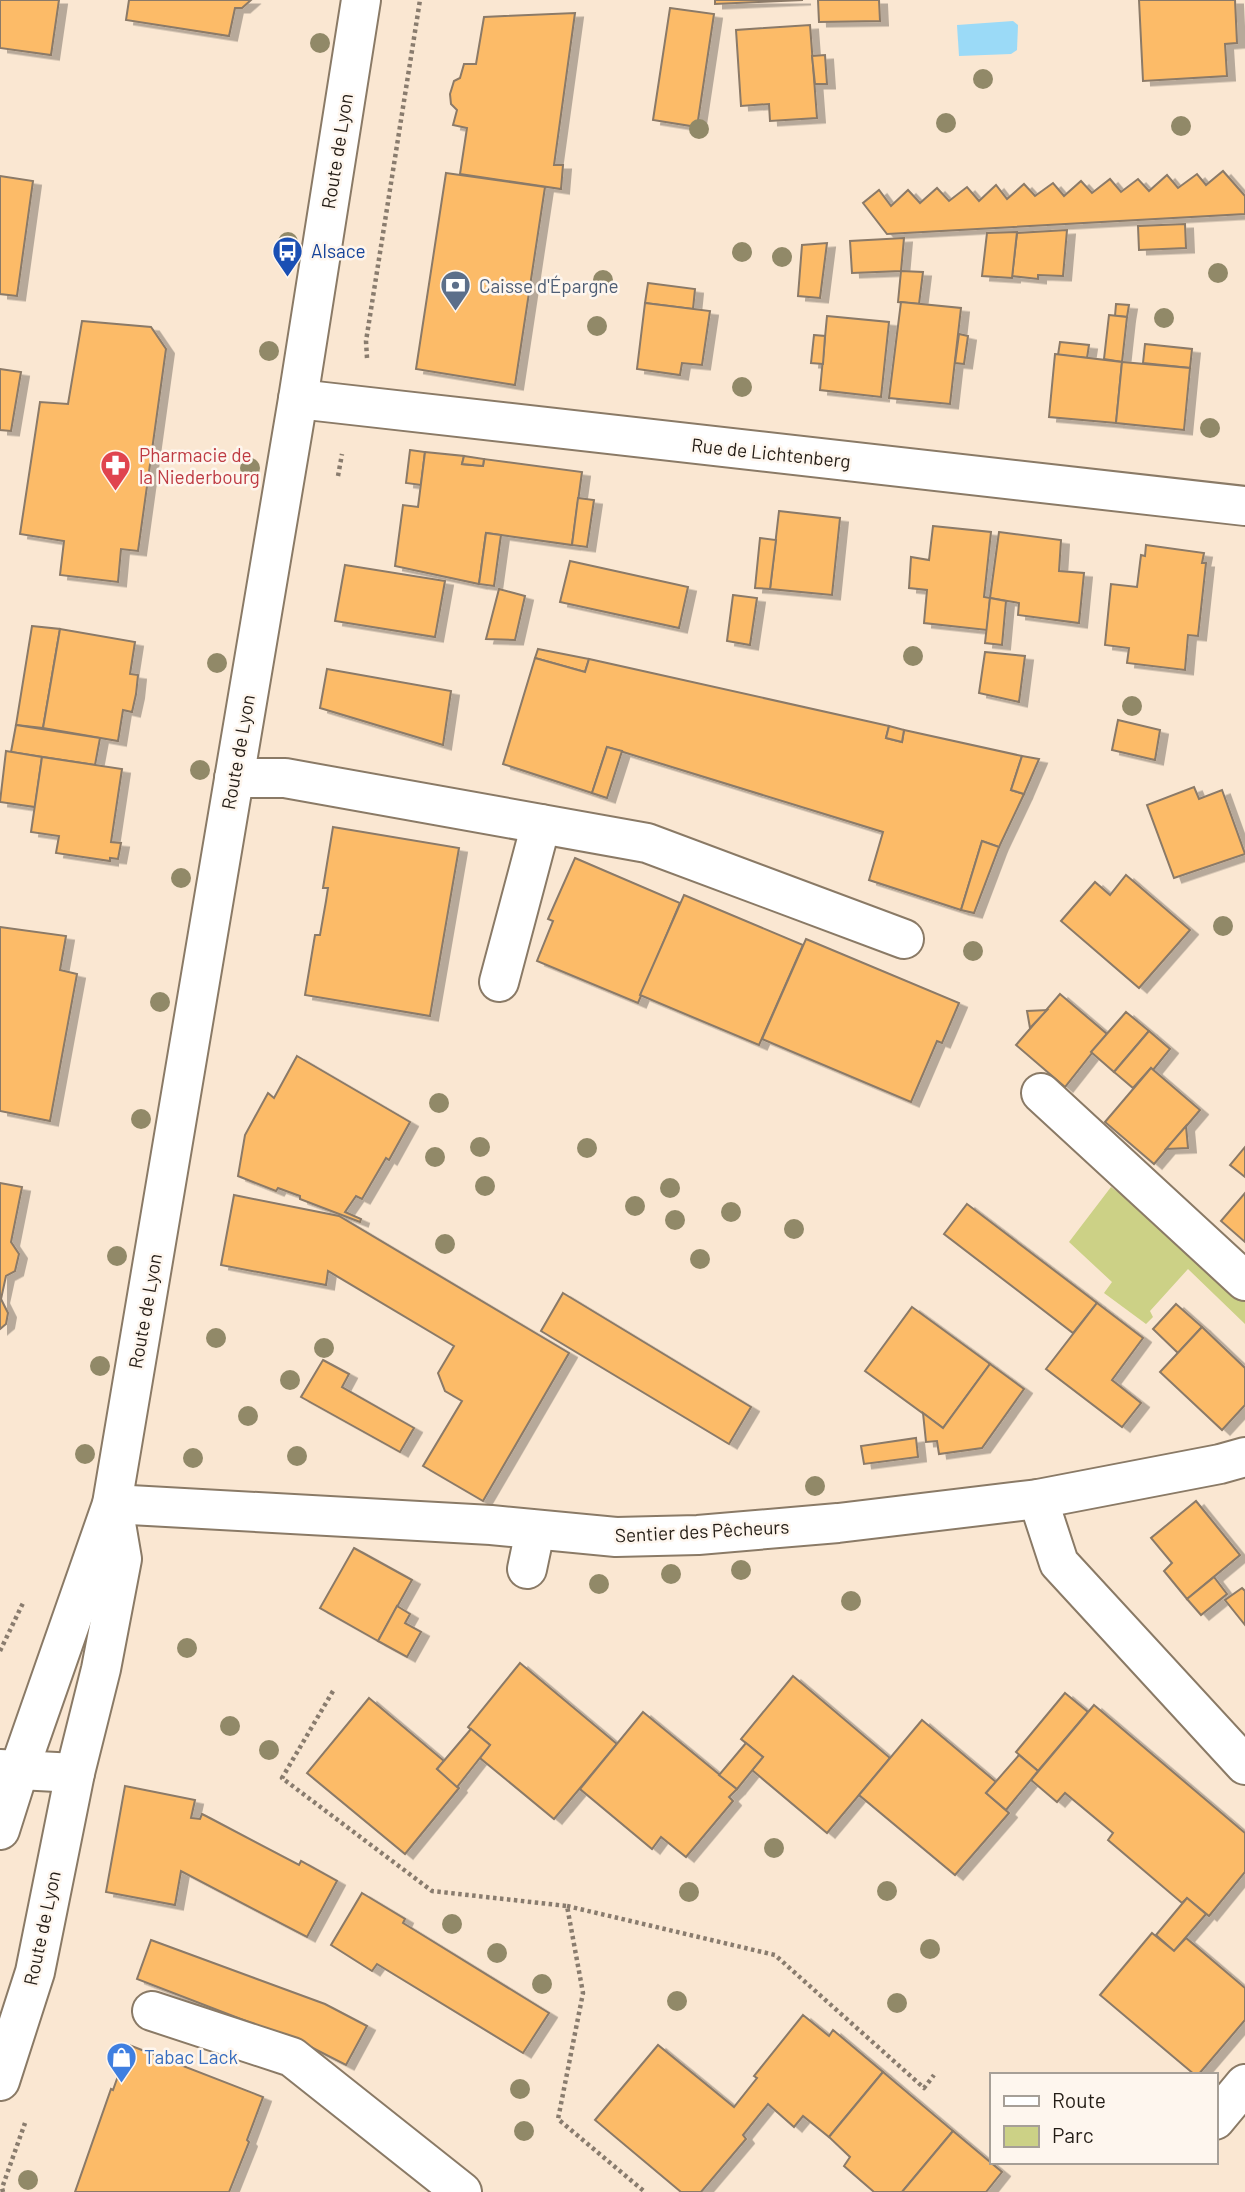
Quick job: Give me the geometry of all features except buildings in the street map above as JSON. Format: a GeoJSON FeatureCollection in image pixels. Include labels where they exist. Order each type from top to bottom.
{"type":"FeatureCollection","features":[{"type":"Feature","properties":{"kind":"main road","name":"Route de Lyon"},"geometry":{"type":"LineString","coordinates":[[0,1830],[9,1770],[113,1504],[298,400],[361,0]]}},
{"type":"Feature","properties":{"kind":"main road","name":"Rue de Lichtenberg"},"geometry":{"type":"LineString","coordinates":[[298,400],[1244,498]]}},
{"type":"Feature","properties":{"kind":"main road"},"geometry":{"type":"LineString","coordinates":[[234,778],[285,778],[647,843],[904,939]]}},
{"type":"Feature","properties":{"kind":"main road"},"geometry":{"type":"LineString","coordinates":[[499,982],[541,824]]}},
{"type":"Feature","properties":{"kind":"main road"},"geometry":{"type":"LineString","coordinates":[[1041,1093],[1245,1281]]}},
{"type":"Feature","properties":{"kind":"main road","name":"Sentier des Pêcheurs"},"geometry":{"type":"LineString","coordinates":[[113,1504],[491,1525],[616,1537],[698,1535],[838,1523],[1038,1499],[1245,1457]]}},
{"type":"Feature","properties":{"kind":"main road"},"geometry":{"type":"LineString","coordinates":[[1038,1499],[1059,1563],[1245,1765]]}},
{"type":"Feature","properties":{"kind":"main road","name":"Route de Lyon"},"geometry":{"type":"LineString","coordinates":[[0,2081],[35,1972],[75,1773],[101,1669],[122,1559],[113,1504]]}},
{"type":"Feature","properties":{"kind":"main road"},"geometry":{"type":"LineString","coordinates":[[527,1569],[535,1531]]}},
{"type":"Feature","properties":{"kind":"main road"},"geometry":{"type":"LineString","coordinates":[[9,1770],[75,1773]]}},
{"type":"Feature","properties":{"kind":"main road"},"geometry":{"type":"LineString","coordinates":[[152,2011],[292,2057],[462,2192]]}},
{"type":"Feature","properties":{"kind":"main road"},"geometry":{"type":"LineString","coordinates":[[1217,2118],[1245,2084]]}},
{"type":"Feature","properties":{"kind":"path"},"geometry":{"type":"LineString","coordinates":[[333,1691],[282,1778],[432,1891],[567,1906],[775,1955],[924,2088],[934,2075]]}},
{"type":"Feature","properties":{"kind":"path"},"geometry":{"type":"LineString","coordinates":[[567,1906],[583,1993],[558,2119],[645,2192]]}},
{"type":"Feature","properties":{"kind":"green space"},"geometry":{"type":"Polygon","coordinates":[[[1111,1187],[1201,1254],[1245,1294],[1245,1324],[1188,1269],[1150,1311],[1153,1317],[1146,1324],[1104,1293],[1112,1282],[1069,1242],[1111,1187]]]}},
{"type":"Feature","properties":{"kind":"water"},"geometry":{"type":"Polygon","coordinates":[[[1013,21],[1018,25],[1017,50],[1011,54],[959,56],[957,25],[1013,21]]]}},
{"type":"Feature","properties":{"kind":"place","name":"Alsace"},"geometry":{"type":"Point","coordinates":[288,278]}},
{"type":"Feature","properties":{"kind":"place","name":"Caisse d'Épargne"},"geometry":{"type":"Point","coordinates":[456,313]}},
{"type":"Feature","properties":{"kind":"place","name":"Pharmacie de la Niederbourg"},"geometry":{"type":"Point","coordinates":[116,493]}},
{"type":"Feature","properties":{"kind":"place","name":"Tabac Lack"},"geometry":{"type":"Point","coordinates":[121,2084]}}]}
